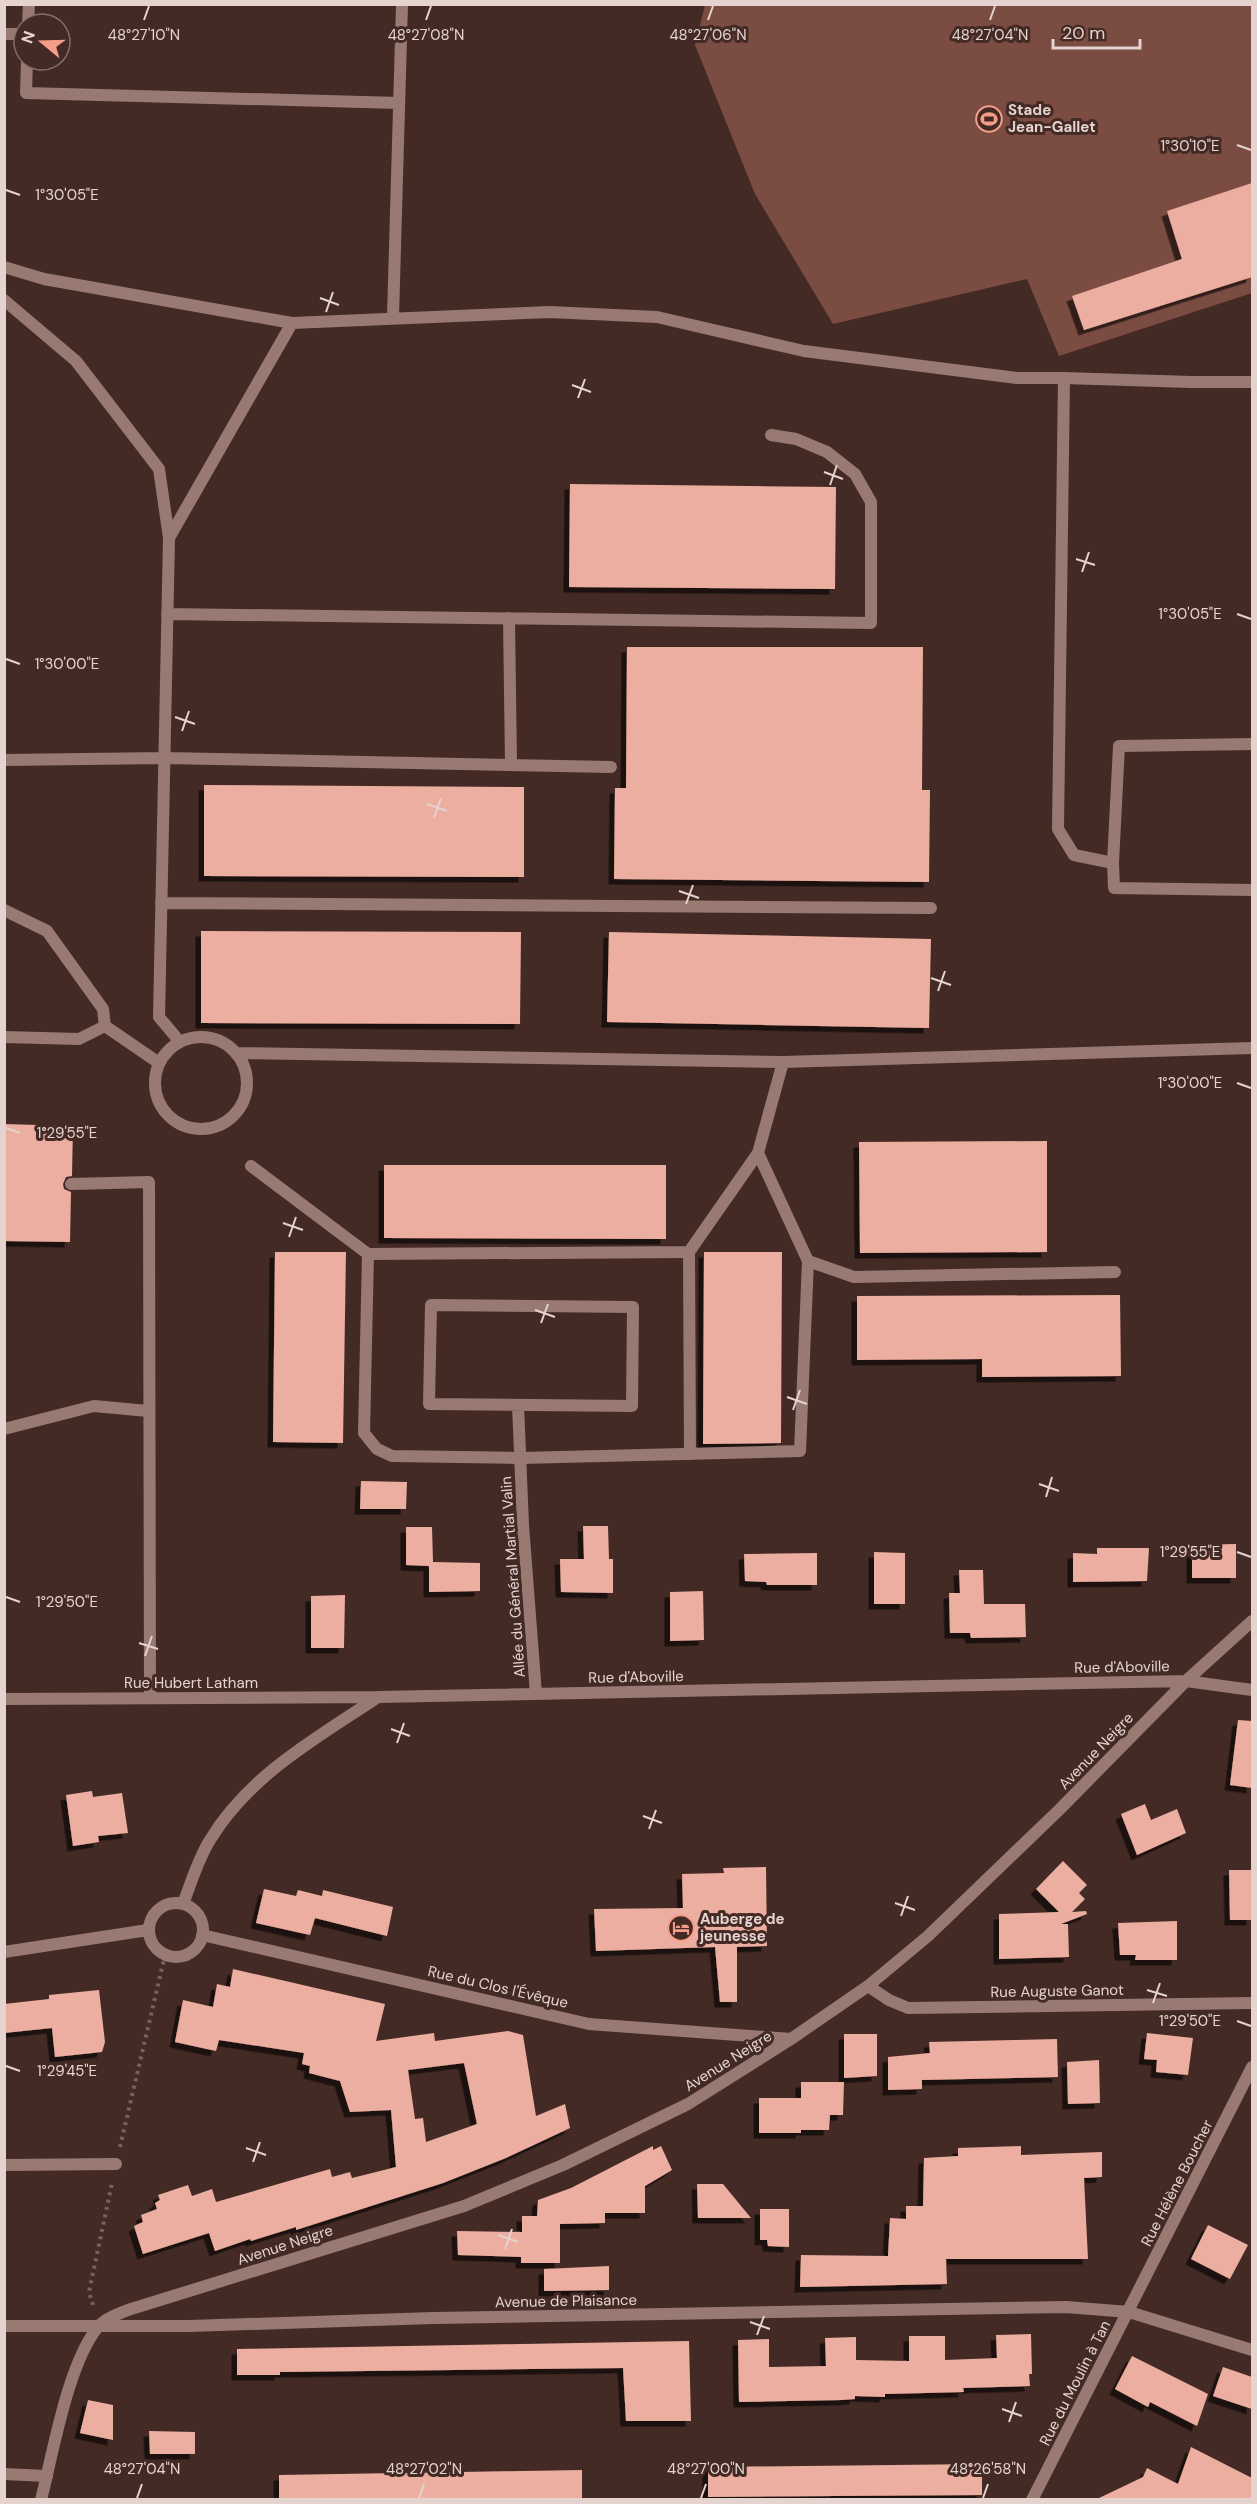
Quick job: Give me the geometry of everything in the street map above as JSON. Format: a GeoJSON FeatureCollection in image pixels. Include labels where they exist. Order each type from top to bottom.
{"type":"FeatureCollection","features":[{"type":"Feature","properties":{"kind":"street"},"geometry":{"type":"LineString","coordinates":[[393,317],[402,4]]}},
{"type":"Feature","properties":{"kind":"street"},"geometry":{"type":"LineString","coordinates":[[27,72],[26,93],[399,103]]}},
{"type":"Feature","properties":{"kind":"street"},"geometry":{"type":"LineString","coordinates":[[4,267],[44,279],[292,322],[549,312],[657,317],[804,351],[1017,378],[1252,382]]}},
{"type":"Feature","properties":{"kind":"street"},"geometry":{"type":"LineString","coordinates":[[4,300],[76,361],[159,469],[169,538],[159,1017],[180,1042]]}},
{"type":"Feature","properties":{"kind":"street"},"geometry":{"type":"LineString","coordinates":[[169,538],[292,322]]}},
{"type":"Feature","properties":{"kind":"street"},"geometry":{"type":"LineString","coordinates":[[1064,378],[1058,829],[1074,855],[1113,863]]}},
{"type":"Feature","properties":{"kind":"street"},"geometry":{"type":"LineString","coordinates":[[167,614],[871,623],[871,502],[855,474],[827,452],[796,439],[771,435]]}},
{"type":"Feature","properties":{"kind":"street"},"geometry":{"type":"LineString","coordinates":[[509,618],[511,765]]}},
{"type":"Feature","properties":{"kind":"street"},"geometry":{"type":"LineString","coordinates":[[1252,744],[1119,746],[1113,863],[1114,888],[1252,890]]}},
{"type":"Feature","properties":{"kind":"street"},"geometry":{"type":"LineString","coordinates":[[4,760],[164,758],[611,767]]}},
{"type":"Feature","properties":{"kind":"street"},"geometry":{"type":"LineString","coordinates":[[161,903],[931,908]]}},
{"type":"Feature","properties":{"kind":"street"},"geometry":{"type":"LineString","coordinates":[[4,910],[47,931],[103,1009],[105,1026],[159,1063]]}},
{"type":"Feature","properties":{"kind":"street"},"geometry":{"type":"LineString","coordinates":[[4,1037],[79,1039],[105,1026]]}},
{"type":"Feature","properties":{"kind":"street"},"geometry":{"type":"LineString","coordinates":[[195,1037],[210,1037],[225,1043],[236,1053],[244,1066],[247,1081],[245,1096],[238,1110],[227,1121],[213,1127],[198,1129],[184,1126],[166,1112],[156,1092],[155,1077],[159,1063],[168,1050],[180,1042],[195,1037]]}},
{"type":"Feature","properties":{"kind":"street"},"geometry":{"type":"LineString","coordinates":[[236,1053],[783,1062],[1252,1048]]}},
{"type":"Feature","properties":{"kind":"street"},"geometry":{"type":"LineString","coordinates":[[690,1454],[689,1252],[758,1153],[783,1062]]}},
{"type":"Feature","properties":{"kind":"street"},"geometry":{"type":"LineString","coordinates":[[368,1254],[364,1434],[376,1449],[392,1456],[520,1458],[800,1451],[808,1261],[758,1153]]}},
{"type":"Feature","properties":{"kind":"street"},"geometry":{"type":"LineString","coordinates":[[251,1166],[368,1254],[689,1252]]}},
{"type":"Feature","properties":{"kind":"street"},"geometry":{"type":"LineString","coordinates":[[71,1184],[149,1182],[150,1698]]}},
{"type":"Feature","properties":{"kind":"street"},"geometry":{"type":"LineString","coordinates":[[808,1261],[854,1277],[1115,1272]]}},
{"type":"Feature","properties":{"kind":"street"},"geometry":{"type":"LineString","coordinates":[[430,1305],[633,1307],[632,1406],[518,1405],[429,1404],[430,1305]]}},
{"type":"Feature","properties":{"kind":"street","name":"Allée du Général Martial Valin"},"geometry":{"type":"LineString","coordinates":[[518,1405],[536,1694]]}},
{"type":"Feature","properties":{"kind":"street"},"geometry":{"type":"LineString","coordinates":[[4,1429],[94,1406],[148,1411]]}},
{"type":"Feature","properties":{"kind":"street","name":"Avenue Neigre"},"geometry":{"type":"LineString","coordinates":[[99,2326],[117,2314],[130,2309],[464,2206],[563,2165],[688,2104],[791,2040],[868,1986],[928,1936],[1059,1810],[1186,1681],[1252,1621]]}},
{"type":"Feature","properties":{"kind":"street","name":"Rue d'Aboville"},"geometry":{"type":"LineString","coordinates":[[378,1697],[1186,1681],[1252,1690]]}},
{"type":"Feature","properties":{"kind":"street"},"geometry":{"type":"LineString","coordinates":[[183,1904],[208,1841],[236,1802],[285,1760],[378,1697]]}},
{"type":"Feature","properties":{"kind":"street","name":"Rue Hubert Latham"},"geometry":{"type":"LineString","coordinates":[[4,1699],[378,1697]]}},
{"type":"Feature","properties":{"kind":"street"},"geometry":{"type":"LineString","coordinates":[[175,1902],[183,1904],[190,1907],[201,1919],[200,1942],[189,1953],[181,1956],[165,1955],[153,1945],[148,1930],[153,1914],[159,1908],[175,1902]]}},
{"type":"Feature","properties":{"kind":"street"},"geometry":{"type":"LineString","coordinates":[[4,1952],[148,1930]]}},
{"type":"Feature","properties":{"kind":"street","name":"Rue du Clos l'Évêque"},"geometry":{"type":"LineString","coordinates":[[202,1935],[589,2024],[791,2040]]}},
{"type":"Feature","properties":{"kind":"street","name":"Rue Auguste Ganot"},"geometry":{"type":"LineString","coordinates":[[868,1986],[889,2000],[908,2008],[1252,2003]]}},
{"type":"Feature","properties":{"kind":"street","name":"Rue Hélène Boucher"},"geometry":{"type":"LineString","coordinates":[[1129,2312],[1252,2067]]}},
{"type":"Feature","properties":{"kind":"street"},"geometry":{"type":"LineString","coordinates":[[4,2165],[116,2164]]}},
{"type":"Feature","properties":{"kind":"street","name":"Avenue de Plaisance"},"geometry":{"type":"LineString","coordinates":[[4,2326],[190,2326],[433,2318],[1054,2307],[1129,2312],[1252,2350]]}},
{"type":"Feature","properties":{"kind":"street","name":"Rue du Moulin à Tan"},"geometry":{"type":"LineString","coordinates":[[1032,2499],[1129,2312]]}},
{"type":"Feature","properties":{"kind":"street"},"geometry":{"type":"LineString","coordinates":[[41,2499],[70,2387],[99,2326]]}},
{"type":"Feature","properties":{"kind":"street"},"geometry":{"type":"LineString","coordinates":[[4,2474],[47,2476]]}},
{"type":"Feature","properties":{"kind":"path"},"geometry":{"type":"LineString","coordinates":[[99,2326],[89,2292],[116,2164],[165,1955]]}},
{"type":"Feature","properties":{"kind":"shaded area","name":"Stade Jean-Gallet"},"geometry":{"type":"Polygon","coordinates":[[[705,5],[1252,5],[1252,293],[1059,356],[1027,279],[833,324],[755,194],[695,45],[705,5]]]}},
{"type":"Feature","properties":{"kind":"building"},"geometry":{"type":"Polygon","coordinates":[[[1252,183],[1252,277],[1084,330],[1072,296],[1182,259],[1167,211],[1252,183]]]}},
{"type":"Feature","properties":{"kind":"building"},"geometry":{"type":"Polygon","coordinates":[[[570,484],[836,487],[835,589],[569,587],[570,484]]]}},
{"type":"Feature","properties":{"kind":"building"},"geometry":{"type":"Polygon","coordinates":[[[627,647],[923,647],[922,790],[930,790],[929,882],[614,879],[615,788],[626,788],[627,647]]]}},
{"type":"Feature","properties":{"kind":"building"},"geometry":{"type":"Polygon","coordinates":[[[204,785],[524,787],[524,877],[204,876],[204,785]]]}},
{"type":"Feature","properties":{"kind":"building"},"geometry":{"type":"Polygon","coordinates":[[[201,931],[521,932],[520,1024],[201,1023],[201,931]]]}},
{"type":"Feature","properties":{"kind":"building"},"geometry":{"type":"Polygon","coordinates":[[[609,932],[931,939],[929,1028],[607,1022],[609,932]]]}},
{"type":"Feature","properties":{"kind":"building"},"geometry":{"type":"Polygon","coordinates":[[[4,1124],[73,1126],[72,1176],[66,1177],[63,1184],[64,1189],[71,1192],[70,1242],[4,1241],[4,1124]]]}},
{"type":"Feature","properties":{"kind":"building"},"geometry":{"type":"Polygon","coordinates":[[[1047,1141],[1047,1252],[860,1253],[859,1142],[1047,1141]]]}},
{"type":"Feature","properties":{"kind":"building"},"geometry":{"type":"Polygon","coordinates":[[[384,1165],[666,1165],[666,1239],[384,1238],[384,1165]]]}},
{"type":"Feature","properties":{"kind":"building"},"geometry":{"type":"Polygon","coordinates":[[[275,1252],[346,1252],[343,1443],[273,1442],[275,1252]]]}},
{"type":"Feature","properties":{"kind":"building"},"geometry":{"type":"Polygon","coordinates":[[[704,1252],[782,1252],[781,1443],[703,1444],[704,1252]]]}},
{"type":"Feature","properties":{"kind":"building"},"geometry":{"type":"Polygon","coordinates":[[[1120,1295],[1121,1376],[982,1377],[982,1359],[857,1360],[857,1296],[1120,1295]]]}},
{"type":"Feature","properties":{"kind":"building"},"geometry":{"type":"Polygon","coordinates":[[[361,1481],[407,1482],[406,1509],[360,1509],[361,1481]]]}},
{"type":"Feature","properties":{"kind":"building"},"geometry":{"type":"Polygon","coordinates":[[[583,1526],[608,1526],[609,1559],[613,1559],[613,1593],[561,1592],[560,1559],[584,1559],[583,1526]]]}},
{"type":"Feature","properties":{"kind":"building"},"geometry":{"type":"Polygon","coordinates":[[[406,1527],[432,1527],[433,1562],[480,1563],[480,1591],[429,1592],[429,1566],[406,1565],[406,1527]]]}},
{"type":"Feature","properties":{"kind":"building"},"geometry":{"type":"Polygon","coordinates":[[[1236,1544],[1236,1578],[1192,1578],[1192,1545],[1236,1544]]]}},
{"type":"Feature","properties":{"kind":"building"},"geometry":{"type":"Polygon","coordinates":[[[1097,1548],[1149,1548],[1147,1581],[1073,1582],[1073,1553],[1097,1554],[1097,1548]]]}},
{"type":"Feature","properties":{"kind":"building"},"geometry":{"type":"Polygon","coordinates":[[[874,1552],[905,1553],[905,1604],[874,1604],[874,1552]]]}},
{"type":"Feature","properties":{"kind":"building"},"geometry":{"type":"Polygon","coordinates":[[[817,1553],[817,1585],[767,1585],[766,1582],[745,1581],[744,1554],[817,1553]]]}},
{"type":"Feature","properties":{"kind":"building"},"geometry":{"type":"Polygon","coordinates":[[[959,1570],[983,1570],[984,1604],[1025,1604],[1026,1637],[971,1638],[970,1633],[950,1633],[949,1593],[960,1593],[959,1570]]]}},
{"type":"Feature","properties":{"kind":"building"},"geometry":{"type":"Polygon","coordinates":[[[703,1591],[704,1640],[670,1641],[670,1592],[703,1591]]]}},
{"type":"Feature","properties":{"kind":"building"},"geometry":{"type":"Polygon","coordinates":[[[345,1595],[344,1648],[311,1648],[311,1596],[345,1595]]]}},
{"type":"Feature","properties":{"kind":"building"},"geometry":{"type":"Polygon","coordinates":[[[1238,1720],[1252,1721],[1252,1788],[1230,1785],[1238,1720]]]}},
{"type":"Feature","properties":{"kind":"building"},"geometry":{"type":"Polygon","coordinates":[[[92,1791],[93,1797],[122,1793],[128,1833],[98,1836],[99,1842],[73,1846],[66,1795],[92,1791]]]}},
{"type":"Feature","properties":{"kind":"building"},"geometry":{"type":"Polygon","coordinates":[[[1145,1804],[1151,1820],[1177,1809],[1186,1833],[1137,1855],[1121,1814],[1145,1804]]]}},
{"type":"Feature","properties":{"kind":"building"},"geometry":{"type":"Polygon","coordinates":[[[1063,1861],[1087,1885],[1079,1893],[1085,1899],[1072,1912],[1086,1911],[1087,1914],[1061,1924],[1068,1924],[1069,1957],[999,1959],[999,1914],[1059,1912],[1036,1889],[1063,1861]]]}},
{"type":"Feature","properties":{"kind":"building","name":"Auberge de jeunesse"},"geometry":{"type":"Polygon","coordinates":[[[766,1867],[767,1946],[737,1947],[737,2002],[720,2002],[715,1947],[596,1951],[594,1909],[683,1908],[682,1874],[724,1873],[723,1868],[766,1867]]]}},
{"type":"Feature","properties":{"kind":"building"},"geometry":{"type":"Polygon","coordinates":[[[1229,1870],[1252,1870],[1252,1920],[1230,1920],[1229,1870]]]}},
{"type":"Feature","properties":{"kind":"building"},"geometry":{"type":"Polygon","coordinates":[[[264,1889],[296,1896],[298,1890],[322,1896],[323,1890],[393,1907],[387,1936],[315,1918],[310,1935],[256,1923],[264,1889]]]}},
{"type":"Feature","properties":{"kind":"building"},"geometry":{"type":"Polygon","coordinates":[[[1177,1921],[1177,1960],[1135,1960],[1136,1955],[1120,1955],[1118,1923],[1177,1921]]]}},
{"type":"Feature","properties":{"kind":"building"},"geometry":{"type":"Polygon","coordinates":[[[233,1969],[385,2004],[376,2041],[434,2033],[435,2041],[508,2031],[523,2035],[536,2116],[565,2104],[570,2128],[506,2158],[443,2183],[296,2230],[296,2227],[215,2251],[209,2233],[143,2254],[134,2226],[143,2222],[141,2215],[157,2209],[155,2203],[160,2200],[158,2195],[188,2185],[192,2196],[212,2189],[216,2202],[330,2169],[332,2177],[350,2172],[352,2178],[396,2167],[391,2110],[350,2112],[340,2081],[309,2073],[310,2066],[302,2064],[304,2053],[219,2040],[216,2051],[175,2042],[183,2000],[213,2007],[217,1984],[230,1987],[233,1969]],[[464,2063],[408,2070],[415,2119],[423,2118],[426,2142],[477,2124],[464,2063]]]}},
{"type":"Feature","properties":{"kind":"building"},"geometry":{"type":"Polygon","coordinates":[[[99,1990],[105,2042],[102,2052],[55,2057],[52,2028],[4,2033],[4,2004],[49,1999],[49,1995],[99,1990]]]}},
{"type":"Feature","properties":{"kind":"building"},"geometry":{"type":"Polygon","coordinates":[[[1147,2033],[1193,2038],[1188,2075],[1156,2072],[1157,2060],[1144,2059],[1147,2033]]]}},
{"type":"Feature","properties":{"kind":"building"},"geometry":{"type":"Polygon","coordinates":[[[844,2034],[877,2034],[877,2076],[844,2078],[844,2034]]]}},
{"type":"Feature","properties":{"kind":"building"},"geometry":{"type":"Polygon","coordinates":[[[1057,2039],[1058,2077],[922,2080],[922,2089],[888,2090],[888,2057],[930,2053],[929,2042],[1057,2039]]]}},
{"type":"Feature","properties":{"kind":"building"},"geometry":{"type":"Polygon","coordinates":[[[1099,2060],[1100,2103],[1068,2104],[1067,2062],[1099,2060]]]}},
{"type":"Feature","properties":{"kind":"building"},"geometry":{"type":"Polygon","coordinates":[[[801,2082],[844,2082],[843,2115],[830,2115],[829,2130],[759,2133],[759,2098],[801,2098],[801,2082]]]}},
{"type":"Feature","properties":{"kind":"building"},"geometry":{"type":"Polygon","coordinates":[[[653,2146],[653,2150],[661,2146],[672,2170],[645,2186],[645,2213],[605,2213],[605,2223],[560,2224],[560,2263],[521,2263],[521,2257],[458,2255],[457,2231],[522,2232],[522,2216],[537,2216],[538,2200],[571,2188],[653,2146]]]}},
{"type":"Feature","properties":{"kind":"building"},"geometry":{"type":"Polygon","coordinates":[[[1021,2146],[1021,2155],[1102,2152],[1102,2177],[1084,2178],[1088,2259],[946,2259],[947,2284],[800,2287],[801,2255],[888,2256],[890,2218],[906,2219],[906,2206],[923,2206],[924,2158],[958,2156],[958,2148],[1021,2146]]]}},
{"type":"Feature","properties":{"kind":"building"},"geometry":{"type":"Polygon","coordinates":[[[697,2184],[723,2184],[751,2218],[698,2218],[697,2184]]]}},
{"type":"Feature","properties":{"kind":"building"},"geometry":{"type":"Polygon","coordinates":[[[760,2209],[789,2209],[789,2247],[768,2246],[767,2240],[760,2240],[760,2209]]]}},
{"type":"Feature","properties":{"kind":"building"},"geometry":{"type":"Polygon","coordinates":[[[1208,2225],[1248,2245],[1230,2279],[1191,2259],[1208,2225]]]}},
{"type":"Feature","properties":{"kind":"building"},"geometry":{"type":"Polygon","coordinates":[[[609,2266],[609,2290],[544,2291],[544,2269],[609,2266]]]}},
{"type":"Feature","properties":{"kind":"building"},"geometry":{"type":"Polygon","coordinates":[[[1031,2334],[1030,2386],[963,2388],[964,2392],[885,2394],[885,2397],[855,2396],[855,2399],[842,2400],[739,2402],[738,2340],[769,2339],[769,2367],[826,2366],[825,2338],[856,2337],[856,2360],[909,2361],[909,2336],[945,2336],[945,2360],[997,2358],[996,2335],[1031,2334]]]}},
{"type":"Feature","properties":{"kind":"building"},"geometry":{"type":"Polygon","coordinates":[[[689,2341],[691,2421],[626,2421],[623,2368],[280,2372],[280,2375],[237,2375],[237,2349],[689,2341]]]}},
{"type":"Feature","properties":{"kind":"building"},"geometry":{"type":"Polygon","coordinates":[[[1132,2356],[1208,2394],[1197,2426],[1150,2402],[1148,2407],[1115,2389],[1132,2356]]]}},
{"type":"Feature","properties":{"kind":"building"},"geometry":{"type":"Polygon","coordinates":[[[1223,2367],[1252,2377],[1252,2409],[1213,2396],[1223,2367]]]}},
{"type":"Feature","properties":{"kind":"building"},"geometry":{"type":"Polygon","coordinates":[[[88,2400],[113,2405],[113,2440],[80,2433],[88,2400]]]}},
{"type":"Feature","properties":{"kind":"building"},"geometry":{"type":"Polygon","coordinates":[[[149,2431],[195,2432],[195,2454],[150,2454],[149,2431]]]}},
{"type":"Feature","properties":{"kind":"building"},"geometry":{"type":"Polygon","coordinates":[[[1191,2447],[1252,2478],[1252,2499],[1097,2499],[1143,2477],[1147,2468],[1178,2484],[1191,2447]]]}},
{"type":"Feature","properties":{"kind":"building"},"geometry":{"type":"Polygon","coordinates":[[[982,2464],[982,2495],[708,2497],[708,2467],[982,2464]]]}},
{"type":"Feature","properties":{"kind":"building"},"geometry":{"type":"Polygon","coordinates":[[[582,2470],[582,2499],[279,2499],[279,2475],[582,2470]]]}},
{"type":"Feature","properties":{"kind":"place","name":"Stade Jean-Gallet"},"geometry":{"type":"Point","coordinates":[989,119]}},
{"type":"Feature","properties":{"kind":"place","name":"Auberge de jeunesse"},"geometry":{"type":"Point","coordinates":[681,1928]}}]}
